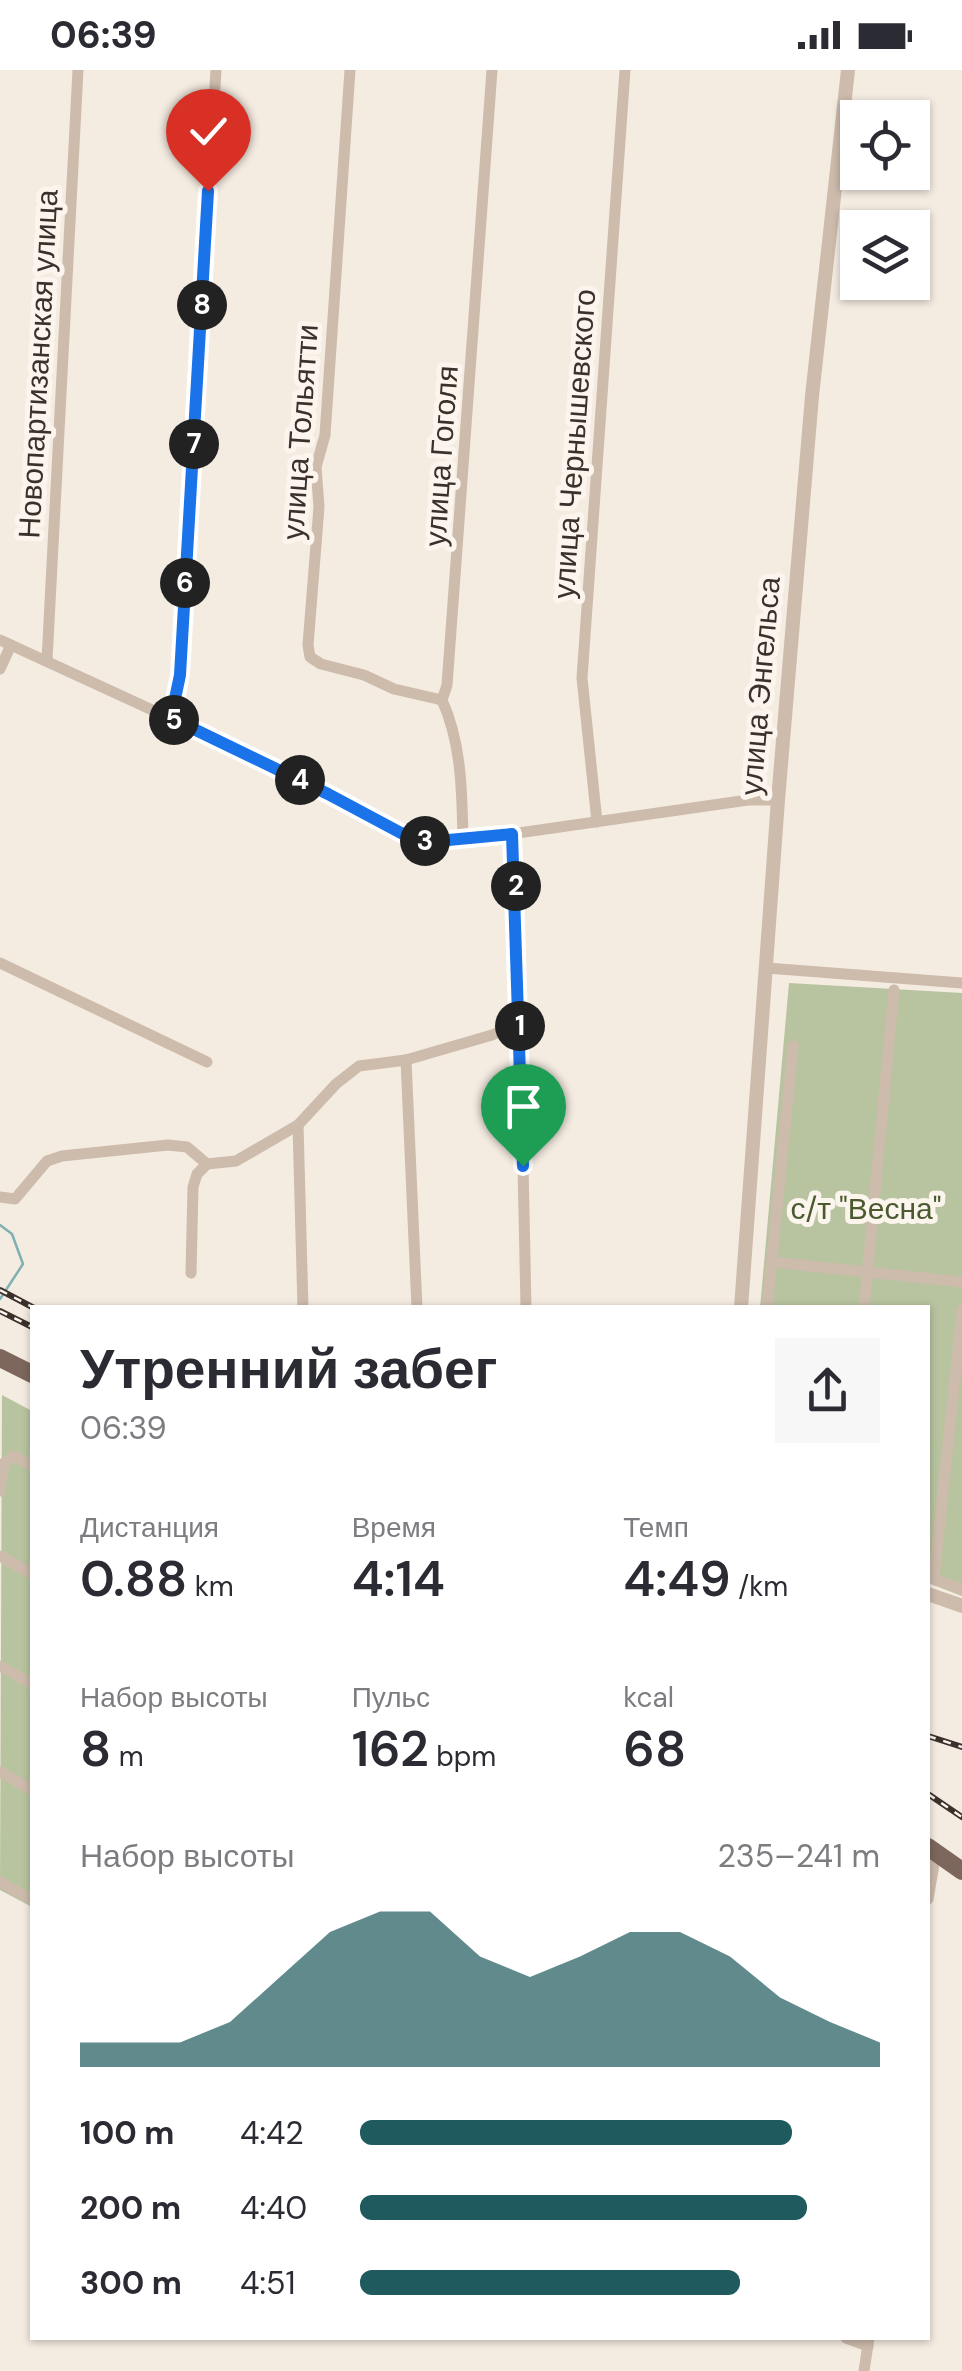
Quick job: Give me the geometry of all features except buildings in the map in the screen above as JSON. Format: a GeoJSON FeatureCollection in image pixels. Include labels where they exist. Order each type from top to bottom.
{"type":"FeatureCollection","features":[{"type":"Feature","properties":{"kind":"main road"},"geometry":{"type":"LineString","coordinates":[[0,1358],[30,1373]]}},
{"type":"Feature","properties":{"kind":"main road"},"geometry":{"type":"LineString","coordinates":[[932,1850],[962,1871]]}},
{"type":"Feature","properties":{"kind":"street","name":"Новопартизанская улица"},"geometry":{"type":"LineString","coordinates":[[47,660],[78,70]]}},
{"type":"Feature","properties":{"kind":"street"},"geometry":{"type":"LineString","coordinates":[[171,718],[180,675],[216,70]]}},
{"type":"Feature","properties":{"kind":"street","name":"улица Тольятти"},"geometry":{"type":"LineString","coordinates":[[350,70],[325,435],[316,468],[319,508],[308,645],[310,657],[321,664],[394,689],[442,700]]}},
{"type":"Feature","properties":{"kind":"street","name":"улица Гоголя"},"geometry":{"type":"LineString","coordinates":[[463,841],[462,784],[452,721],[442,700],[447,685],[457,578],[492,70]]}},
{"type":"Feature","properties":{"kind":"street","name":"улица Чернышевского"},"geometry":{"type":"LineString","coordinates":[[597,822],[582,678],[625,70]]}},
{"type":"Feature","properties":{"kind":"street","name":"улица Энгельса"},"geometry":{"type":"LineString","coordinates":[[741,1305],[812,396],[848,70]]}},
{"type":"Feature","properties":{"kind":"street"},"geometry":{"type":"LineString","coordinates":[[0,669],[5,642],[296,777],[401,833],[427,842],[463,841],[748,800],[778,800]]}},
{"type":"Feature","properties":{"kind":"street"},"geometry":{"type":"LineString","coordinates":[[512,834],[526,1305]]}},
{"type":"Feature","properties":{"kind":"street"},"geometry":{"type":"LineString","coordinates":[[0,963],[207,1062]]}},
{"type":"Feature","properties":{"kind":"street"},"geometry":{"type":"LineString","coordinates":[[766,968],[962,983]]}},
{"type":"Feature","properties":{"kind":"street"},"geometry":{"type":"LineString","coordinates":[[864,1305],[894,990]]}},
{"type":"Feature","properties":{"kind":"street"},"geometry":{"type":"LineString","coordinates":[[191,1272],[193,1187],[197,1174],[207,1164],[236,1161],[298,1125],[336,1084],[359,1066],[406,1060],[520,1024]]}},
{"type":"Feature","properties":{"kind":"street"},"geometry":{"type":"LineString","coordinates":[[768,1305],[792,1046]]}},
{"type":"Feature","properties":{"kind":"street"},"geometry":{"type":"LineString","coordinates":[[406,1060],[417,1305]]}},
{"type":"Feature","properties":{"kind":"street"},"geometry":{"type":"LineString","coordinates":[[298,1125],[303,1305]]}},
{"type":"Feature","properties":{"kind":"street"},"geometry":{"type":"LineString","coordinates":[[0,1197],[14,1198],[47,1161],[62,1156],[168,1145],[187,1147],[207,1164]]}},
{"type":"Feature","properties":{"kind":"street"},"geometry":{"type":"LineString","coordinates":[[772,1262],[962,1282]]}},
{"type":"Feature","properties":{"kind":"street"},"geometry":{"type":"LineString","coordinates":[[962,1310],[931,1577],[962,1589]]}},
{"type":"Feature","properties":{"kind":"street"},"geometry":{"type":"LineString","coordinates":[[0,1491],[4,1464],[14,1456],[30,1465]]}},
{"type":"Feature","properties":{"kind":"street"},"geometry":{"type":"LineString","coordinates":[[0,1556],[30,1573]]}},
{"type":"Feature","properties":{"kind":"street"},"geometry":{"type":"LineString","coordinates":[[930,1595],[962,1606]]}},
{"type":"Feature","properties":{"kind":"street"},"geometry":{"type":"LineString","coordinates":[[0,1666],[30,1683]]}},
{"type":"Feature","properties":{"kind":"street"},"geometry":{"type":"LineString","coordinates":[[0,1772],[30,1789]]}},
{"type":"Feature","properties":{"kind":"street"},"geometry":{"type":"LineString","coordinates":[[930,1875],[932,1850]]}},
{"type":"Feature","properties":{"kind":"street"},"geometry":{"type":"LineString","coordinates":[[0,1882],[30,1899]]}},
{"type":"Feature","properties":{"kind":"street"},"geometry":{"type":"LineString","coordinates":[[850,2340],[868,2342],[864,2371]]}},
{"type":"Feature","properties":{"kind":"green space","name":"с/т \"Весна\""},"geometry":{"type":"Polygon","coordinates":[[[789,983],[962,993],[962,1596],[930,1584],[930,1305],[760,1305],[789,983]]]}},
{"type":"Feature","properties":{"kind":"green space"},"geometry":{"type":"Polygon","coordinates":[[[2,1395],[30,1410],[30,1906],[0,1890],[2,1395]]]}},
{"type":"Feature","properties":{"kind":"waterway"},"geometry":{"type":"LineString","coordinates":[[0,1225],[12,1234],[23,1264],[0,1299]]}},
{"type":"Feature","properties":{"kind":"railway"},"geometry":{"type":"LineString","coordinates":[[0,1290],[30,1306]]}},
{"type":"Feature","properties":{"kind":"railway"},"geometry":{"type":"LineString","coordinates":[[0,1311],[30,1326]]}},
{"type":"Feature","properties":{"kind":"railway"},"geometry":{"type":"LineString","coordinates":[[930,1737],[962,1747]]}},
{"type":"Feature","properties":{"kind":"railway"},"geometry":{"type":"LineString","coordinates":[[930,1795],[962,1817]]}},
{"type":"Feature","properties":{"kind":"route"},"geometry":{"type":"LineString","coordinates":[[208,191],[180,675],[171,718],[401,833],[427,842],[512,834],[523,1166]]}}]}
